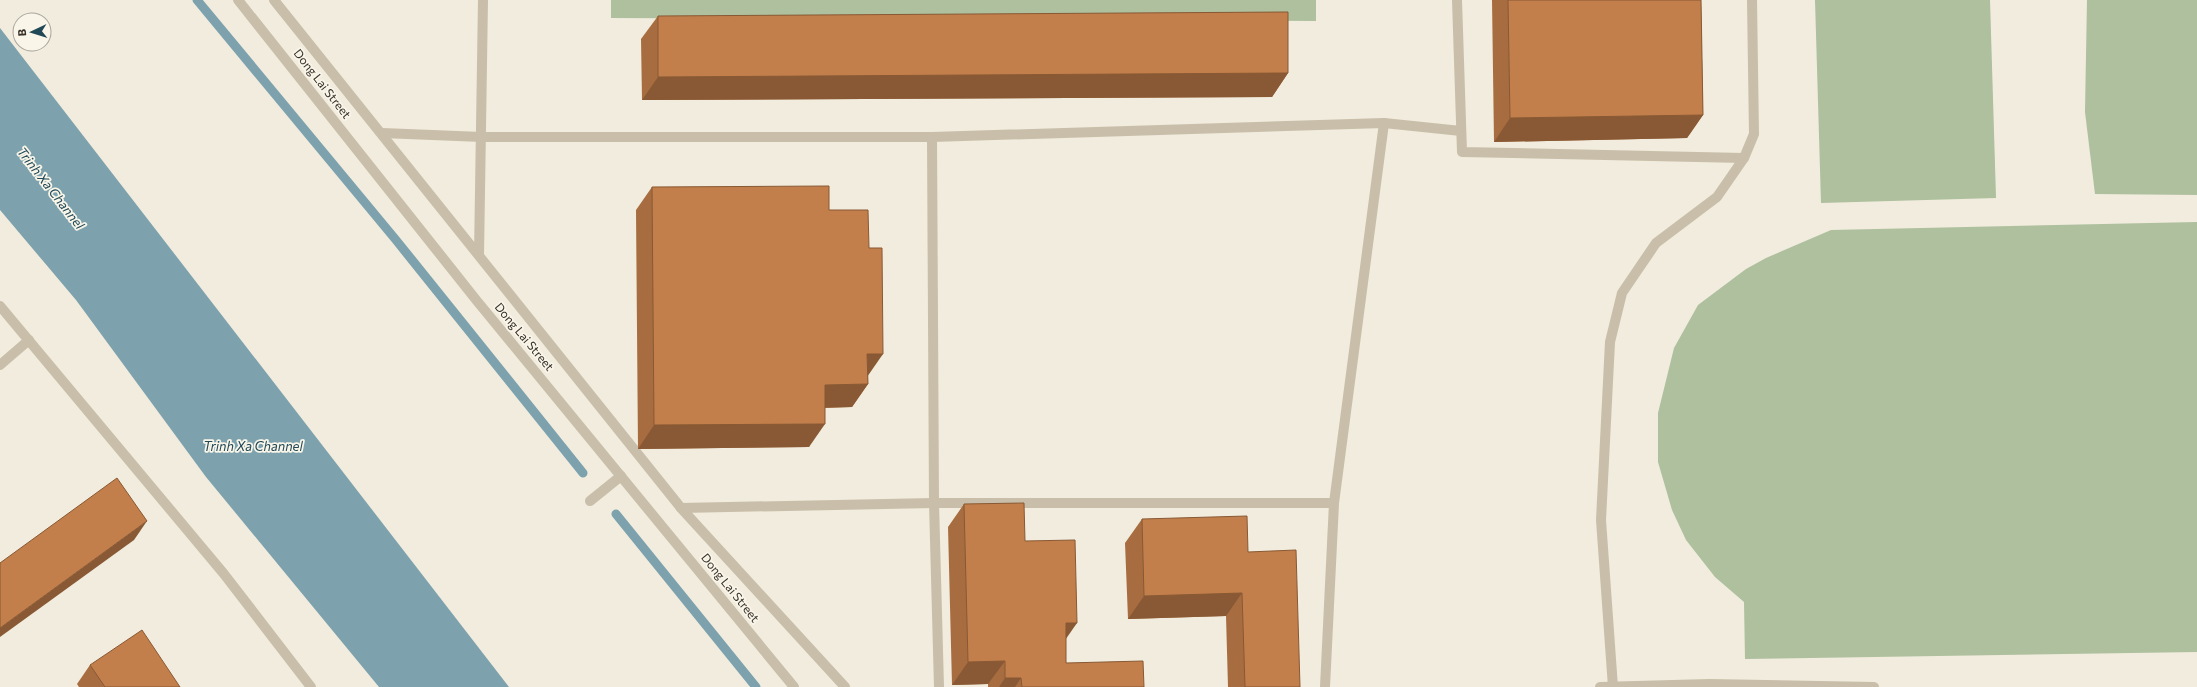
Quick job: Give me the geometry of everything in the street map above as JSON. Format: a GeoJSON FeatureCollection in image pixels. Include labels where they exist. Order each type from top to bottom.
{"type":"FeatureCollection","features":[{"type":"Feature","properties":{"kind":"street","name":"Dong Lai Street"},"geometry":{"type":"LineString","coordinates":[[238,0],[477,301],[794,687]]}},
{"type":"Feature","properties":{"kind":"street"},"geometry":{"type":"LineString","coordinates":[[274,0],[681,508],[845,687]]}},
{"type":"Feature","properties":{"kind":"street"},"geometry":{"type":"LineString","coordinates":[[479,255],[483,0]]}},
{"type":"Feature","properties":{"kind":"street"},"geometry":{"type":"LineString","coordinates":[[1457,0],[1462,152],[1744,158]]}},
{"type":"Feature","properties":{"kind":"street"},"geometry":{"type":"LineString","coordinates":[[1613,687],[1602,520],[1610,342],[1622,293],[1656,243],[1717,197],[1744,158],[1754,134],[1752,0]]}},
{"type":"Feature","properties":{"kind":"street"},"geometry":{"type":"LineString","coordinates":[[382,133],[482,137],[932,137],[1384,123],[1461,131]]}},
{"type":"Feature","properties":{"kind":"street"},"geometry":{"type":"LineString","coordinates":[[1325,687],[1334,503],[1384,123]]}},
{"type":"Feature","properties":{"kind":"street"},"geometry":{"type":"LineString","coordinates":[[932,137],[934,503],[939,687]]}},
{"type":"Feature","properties":{"kind":"street"},"geometry":{"type":"LineString","coordinates":[[0,306],[224,574],[311,687]]}},
{"type":"Feature","properties":{"kind":"street"},"geometry":{"type":"LineString","coordinates":[[0,366],[29,340]]}},
{"type":"Feature","properties":{"kind":"street"},"geometry":{"type":"LineString","coordinates":[[590,501],[621,476]]}},
{"type":"Feature","properties":{"kind":"street"},"geometry":{"type":"LineString","coordinates":[[681,508],[934,503],[1334,503]]}},
{"type":"Feature","properties":{"kind":"street"},"geometry":{"type":"LineString","coordinates":[[1600,687],[1709,684],[1874,687]]}},
{"type":"Feature","properties":{"kind":"green space"},"geometry":{"type":"Polygon","coordinates":[[[611,0],[1316,0],[1316,21],[611,18],[611,0]]]}},
{"type":"Feature","properties":{"kind":"green space"},"geometry":{"type":"Polygon","coordinates":[[[1815,0],[1990,0],[1996,198],[1821,203],[1815,0]]]}},
{"type":"Feature","properties":{"kind":"green space"},"geometry":{"type":"Polygon","coordinates":[[[2087,0],[2197,0],[2197,195],[2095,194],[2085,112],[2087,0]]]}},
{"type":"Feature","properties":{"kind":"green space"},"geometry":{"type":"Polygon","coordinates":[[[2197,222],[2197,652],[1745,659],[1744,602],[1715,577],[1686,540],[1672,510],[1658,462],[1658,413],[1674,348],[1698,305],[1746,269],[1766,258],[1831,230],[2197,222]]]}},
{"type":"Feature","properties":{"kind":"water","name":"Trinh Xa Channel"},"geometry":{"type":"Polygon","coordinates":[[[0,28],[12,44],[12,52],[19,52],[509,687],[379,687],[206,477],[76,300],[0,210],[0,28]]]}},
{"type":"Feature","properties":{"kind":"building"},"geometry":{"type":"Polygon","coordinates":[[[1508,0],[1701,0],[1703,115],[1510,118],[1508,0]]]}},
{"type":"Feature","properties":{"kind":"building"},"geometry":{"type":"Polygon","coordinates":[[[1288,12],[1288,73],[658,77],[658,16],[1288,12]]]}},
{"type":"Feature","properties":{"kind":"building"},"geometry":{"type":"Polygon","coordinates":[[[829,186],[829,210],[868,210],[869,248],[882,248],[883,354],[867,354],[868,384],[825,385],[825,424],[654,425],[652,187],[829,186]]]}},
{"type":"Feature","properties":{"kind":"building"},"geometry":{"type":"Polygon","coordinates":[[[117,478],[147,521],[0,628],[0,563],[117,478]]]}},
{"type":"Feature","properties":{"kind":"building"},"geometry":{"type":"Polygon","coordinates":[[[1024,503],[1025,541],[1075,540],[1077,623],[1066,623],[1066,663],[1143,661],[1144,687],[1022,687],[1021,678],[1005,678],[1005,661],[968,662],[964,504],[1024,503]]]}},
{"type":"Feature","properties":{"kind":"building"},"geometry":{"type":"Polygon","coordinates":[[[1247,516],[1248,552],[1296,550],[1300,687],[1245,687],[1242,593],[1144,596],[1142,519],[1247,516]]]}},
{"type":"Feature","properties":{"kind":"building"},"geometry":{"type":"Polygon","coordinates":[[[142,630],[180,687],[105,687],[90,665],[142,630]]]}},
{"type":"Feature","properties":{"kind":"waterway"},"geometry":{"type":"LineString","coordinates":[[197,0],[396,240],[583,473]]}},
{"type":"Feature","properties":{"kind":"waterway"},"geometry":{"type":"LineString","coordinates":[[616,514],[756,687]]}}]}
